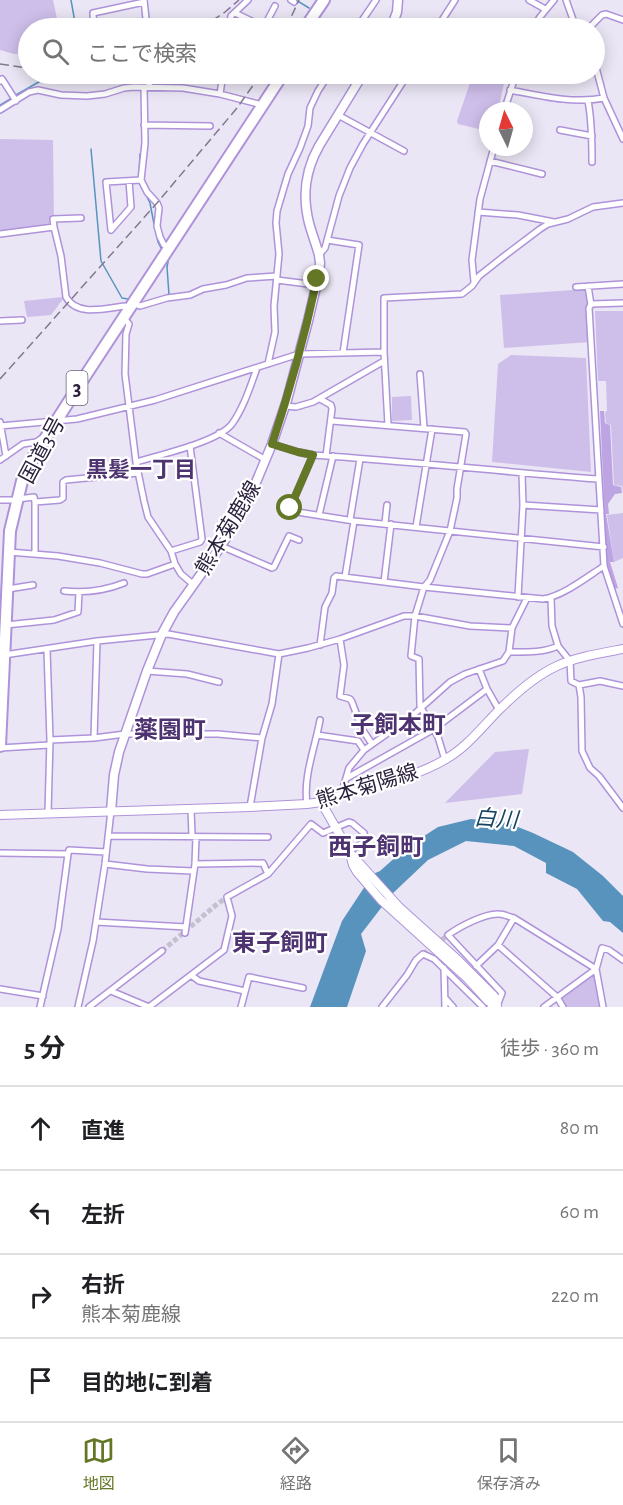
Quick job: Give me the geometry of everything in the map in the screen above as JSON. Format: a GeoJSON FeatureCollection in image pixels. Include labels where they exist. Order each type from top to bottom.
{"type":"FeatureCollection","features":[{"type":"Feature","properties":{"kind":"highway"},"geometry":{"type":"LineString","coordinates":[[312,18],[324,0]]}},
{"type":"Feature","properties":{"kind":"highway"},"geometry":{"type":"LineString","coordinates":[[319,18],[331,0]]}},
{"type":"Feature","properties":{"kind":"highway","name":"国道3号"},"geometry":{"type":"LineString","coordinates":[[2,653],[6,625],[3,591],[9,552],[10,499],[52,425],[270,84]]}},
{"type":"Feature","properties":{"kind":"highway","name":"国道3号"},"geometry":{"type":"LineString","coordinates":[[126,309],[164,244],[275,84]]}},
{"type":"Feature","properties":{"kind":"highway","name":"国道3号"},"geometry":{"type":"LineString","coordinates":[[0,747],[3,591],[10,499],[24,463],[36,442],[52,425]]}},
{"type":"Feature","properties":{"kind":"main road"},"geometry":{"type":"LineString","coordinates":[[395,18],[398,0]]}},
{"type":"Feature","properties":{"kind":"main road","name":"熊本菊鹿線"},"geometry":{"type":"LineString","coordinates":[[111,811],[114,775],[124,734],[162,634],[174,612],[247,504],[266,460],[285,406],[308,321],[320,262],[307,214],[305,184],[313,156],[357,84]]}},
{"type":"Feature","properties":{"kind":"main road","name":"熊本菊陽線"},"geometry":{"type":"LineString","coordinates":[[0,815],[250,807],[321,802],[417,772],[445,760],[475,736],[499,710],[541,676],[570,661],[623,648]]}},
{"type":"Feature","properties":{"kind":"main road"},"geometry":{"type":"LineString","coordinates":[[321,802],[334,828],[360,869],[432,941],[458,960],[494,996],[497,1007]]}},
{"type":"Feature","properties":{"kind":"street"},"geometry":{"type":"LineString","coordinates":[[231,18],[248,0]]}},
{"type":"Feature","properties":{"kind":"street"},"geometry":{"type":"LineString","coordinates":[[364,18],[376,0]]}},
{"type":"Feature","properties":{"kind":"street"},"geometry":{"type":"LineString","coordinates":[[443,18],[455,0]]}},
{"type":"Feature","properties":{"kind":"street"},"geometry":{"type":"LineString","coordinates":[[529,0],[545,9]]}},
{"type":"Feature","properties":{"kind":"street"},"geometry":{"type":"LineString","coordinates":[[539,18],[554,0]]}},
{"type":"Feature","properties":{"kind":"street"},"geometry":{"type":"LineString","coordinates":[[566,0],[572,18]]}},
{"type":"Feature","properties":{"kind":"street"},"geometry":{"type":"LineString","coordinates":[[93,18],[93,13],[144,1],[146,18]]}},
{"type":"Feature","properties":{"kind":"street"},"geometry":{"type":"LineString","coordinates":[[269,18],[275,6]]}},
{"type":"Feature","properties":{"kind":"street"},"geometry":{"type":"LineString","coordinates":[[235,13],[245,18]]}},
{"type":"Feature","properties":{"kind":"street"},"geometry":{"type":"LineString","coordinates":[[599,18],[606,14],[623,20]]}},
{"type":"Feature","properties":{"kind":"street"},"geometry":{"type":"LineString","coordinates":[[0,81],[2,80],[15,100]]}},
{"type":"Feature","properties":{"kind":"street"},"geometry":{"type":"LineString","coordinates":[[148,84],[144,125],[145,143],[140,180],[147,192],[158,203],[157,226],[164,244]]}},
{"type":"Feature","properties":{"kind":"street"},"geometry":{"type":"LineString","coordinates":[[220,94],[222,84]]}},
{"type":"Feature","properties":{"kind":"street"},"geometry":{"type":"LineString","coordinates":[[268,364],[276,332],[273,306],[279,254],[276,223],[279,201],[308,126],[310,108],[322,84]]}},
{"type":"Feature","properties":{"kind":"street"},"geometry":{"type":"LineString","coordinates":[[319,255],[323,252],[339,196],[350,168],[402,84]]}},
{"type":"Feature","properties":{"kind":"street"},"geometry":{"type":"LineString","coordinates":[[507,102],[512,84]]}},
{"type":"Feature","properties":{"kind":"street"},"geometry":{"type":"LineString","coordinates":[[600,84],[604,98],[623,139]]}},
{"type":"Feature","properties":{"kind":"street"},"geometry":{"type":"LineString","coordinates":[[0,110],[15,100],[38,90],[61,95],[87,96],[105,94],[124,88],[147,87],[183,88],[259,104]]}},
{"type":"Feature","properties":{"kind":"street"},"geometry":{"type":"LineString","coordinates":[[510,90],[588,101],[604,98]]}},
{"type":"Feature","properties":{"kind":"street"},"geometry":{"type":"LineString","coordinates":[[588,101],[592,162]]}},
{"type":"Feature","properties":{"kind":"street"},"geometry":{"type":"LineString","coordinates":[[338,115],[404,151]]}},
{"type":"Feature","properties":{"kind":"street"},"geometry":{"type":"LineString","coordinates":[[144,125],[210,126]]}},
{"type":"Feature","properties":{"kind":"street"},"geometry":{"type":"LineString","coordinates":[[560,130],[592,136]]}},
{"type":"Feature","properties":{"kind":"street"},"geometry":{"type":"LineString","coordinates":[[474,282],[472,260],[478,212],[491,156]]}},
{"type":"Feature","properties":{"kind":"street"},"geometry":{"type":"LineString","coordinates":[[490,161],[542,174]]}},
{"type":"Feature","properties":{"kind":"street"},"geometry":{"type":"LineString","coordinates":[[129,181],[131,207],[111,230],[106,182],[140,180]]}},
{"type":"Feature","properties":{"kind":"street"},"geometry":{"type":"LineString","coordinates":[[388,425],[384,361],[384,298],[462,294],[502,257],[540,229],[593,207],[623,203]]}},
{"type":"Feature","properties":{"kind":"street"},"geometry":{"type":"LineString","coordinates":[[478,212],[518,215],[555,223]]}},
{"type":"Feature","properties":{"kind":"street"},"geometry":{"type":"LineString","coordinates":[[81,218],[53,219],[61,256],[66,297],[69,302],[85,310],[126,309],[167,298],[190,296],[203,290],[247,278],[277,278],[316,285]]}},
{"type":"Feature","properties":{"kind":"street"},"geometry":{"type":"LineString","coordinates":[[0,234],[54,227]]}},
{"type":"Feature","properties":{"kind":"street"},"geometry":{"type":"LineString","coordinates":[[327,240],[359,245],[343,353]]}},
{"type":"Feature","properties":{"kind":"street"},"geometry":{"type":"LineString","coordinates":[[576,287],[623,284]]}},
{"type":"Feature","properties":{"kind":"street"},"geometry":{"type":"LineString","coordinates":[[588,286],[591,305],[589,308],[604,566],[623,624]]}},
{"type":"Feature","properties":{"kind":"street"},"geometry":{"type":"LineString","coordinates":[[591,305],[623,303]]}},
{"type":"Feature","properties":{"kind":"street"},"geometry":{"type":"LineString","coordinates":[[126,309],[129,324],[126,334],[125,374],[136,462],[148,517],[171,551],[181,574],[194,585]]}},
{"type":"Feature","properties":{"kind":"street"},"geometry":{"type":"LineString","coordinates":[[0,321],[22,320]]}},
{"type":"Feature","properties":{"kind":"street"},"geometry":{"type":"LineString","coordinates":[[6,456],[0,424],[52,425],[129,407],[196,388],[299,354],[384,352]]}},
{"type":"Feature","properties":{"kind":"street"},"geometry":{"type":"LineString","coordinates":[[285,406],[296,407],[320,399],[384,361]]}},
{"type":"Feature","properties":{"kind":"street"},"geometry":{"type":"LineString","coordinates":[[136,462],[190,446],[225,431],[240,410],[257,368]]}},
{"type":"Feature","properties":{"kind":"street"},"geometry":{"type":"LineString","coordinates":[[420,374],[424,428]]}},
{"type":"Feature","properties":{"kind":"street"},"geometry":{"type":"LineString","coordinates":[[319,515],[330,456],[332,421],[331,405],[320,399]]}},
{"type":"Feature","properties":{"kind":"street"},"geometry":{"type":"LineString","coordinates":[[332,421],[465,432],[457,498],[450,531],[430,580],[424,587],[415,616],[411,656],[418,659],[421,709],[438,737],[445,760]]}},
{"type":"Feature","properties":{"kind":"street"},"geometry":{"type":"LineString","coordinates":[[416,527],[432,429]]}},
{"type":"Feature","properties":{"kind":"street"},"geometry":{"type":"LineString","coordinates":[[219,433],[266,460]]}},
{"type":"Feature","properties":{"kind":"street"},"geometry":{"type":"LineString","coordinates":[[0,460],[23,444],[36,442]]}},
{"type":"Feature","properties":{"kind":"street"},"geometry":{"type":"LineString","coordinates":[[272,444],[313,455],[598,479]]}},
{"type":"Feature","properties":{"kind":"street"},"geometry":{"type":"LineString","coordinates":[[171,551],[200,542],[202,539],[190,446]]}},
{"type":"Feature","properties":{"kind":"street"},"geometry":{"type":"LineString","coordinates":[[313,455],[290,508],[291,511],[352,520],[604,547]]}},
{"type":"Feature","properties":{"kind":"street"},"geometry":{"type":"LineString","coordinates":[[345,577],[360,459]]}},
{"type":"Feature","properties":{"kind":"street"},"geometry":{"type":"LineString","coordinates":[[34,502],[63,498],[63,482],[66,480],[138,473]]}},
{"type":"Feature","properties":{"kind":"street"},"geometry":{"type":"LineString","coordinates":[[518,597],[523,506],[522,473]]}},
{"type":"Feature","properties":{"kind":"street"},"geometry":{"type":"LineString","coordinates":[[10,499],[34,497],[35,554]]}},
{"type":"Feature","properties":{"kind":"street"},"geometry":{"type":"LineString","coordinates":[[384,582],[387,506]]}},
{"type":"Feature","properties":{"kind":"street"},"geometry":{"type":"LineString","coordinates":[[523,506],[601,510]]}},
{"type":"Feature","properties":{"kind":"street"},"geometry":{"type":"LineString","coordinates":[[220,546],[272,568],[289,536],[299,540]]}},
{"type":"Feature","properties":{"kind":"street"},"geometry":{"type":"LineString","coordinates":[[9,552],[58,556],[147,574],[175,564]]}},
{"type":"Feature","properties":{"kind":"street"},"geometry":{"type":"LineString","coordinates":[[320,645],[325,608],[336,576],[543,599],[551,598],[604,566]]}},
{"type":"Feature","properties":{"kind":"street"},"geometry":{"type":"LineString","coordinates":[[64,591],[107,589],[124,584]]}},
{"type":"Feature","properties":{"kind":"street"},"geometry":{"type":"LineString","coordinates":[[3,591],[33,585]]}},
{"type":"Feature","properties":{"kind":"street"},"geometry":{"type":"LineString","coordinates":[[6,625],[54,620],[78,612],[79,592]]}},
{"type":"Feature","properties":{"kind":"street"},"geometry":{"type":"LineString","coordinates":[[341,795],[349,768],[364,750],[421,709],[450,682],[503,661],[508,652],[512,628],[527,598]]}},
{"type":"Feature","properties":{"kind":"street"},"geometry":{"type":"LineString","coordinates":[[551,598],[552,626],[558,646],[570,661],[571,681],[579,685],[600,681],[623,686]]}},
{"type":"Feature","properties":{"kind":"street"},"geometry":{"type":"LineString","coordinates":[[2,653],[46,650],[96,641],[168,634],[279,654],[340,639],[404,616],[470,626],[512,628]]}},
{"type":"Feature","properties":{"kind":"street"},"geometry":{"type":"LineString","coordinates":[[340,639],[344,665],[340,696],[350,699],[362,729],[372,744]]}},
{"type":"Feature","properties":{"kind":"street"},"geometry":{"type":"LineString","coordinates":[[94,738],[97,685],[96,641]]}},
{"type":"Feature","properties":{"kind":"street"},"geometry":{"type":"LineString","coordinates":[[508,652],[543,651],[558,646]]}},
{"type":"Feature","properties":{"kind":"street"},"geometry":{"type":"LineString","coordinates":[[46,650],[50,742],[48,813]]}},
{"type":"Feature","properties":{"kind":"street"},"geometry":{"type":"LineString","coordinates":[[250,807],[262,738],[272,704],[279,654]]}},
{"type":"Feature","properties":{"kind":"street"},"geometry":{"type":"LineString","coordinates":[[479,669],[499,710]]}},
{"type":"Feature","properties":{"kind":"street"},"geometry":{"type":"LineString","coordinates":[[147,671],[187,674],[219,682]]}},
{"type":"Feature","properties":{"kind":"street"},"geometry":{"type":"LineString","coordinates":[[579,685],[582,751],[590,768],[599,776],[623,808]]}},
{"type":"Feature","properties":{"kind":"street"},"geometry":{"type":"LineString","coordinates":[[347,778],[434,729],[487,689]]}},
{"type":"Feature","properties":{"kind":"street"},"geometry":{"type":"LineString","coordinates":[[307,804],[305,792],[307,775],[320,720]]}},
{"type":"Feature","properties":{"kind":"street"},"geometry":{"type":"LineString","coordinates":[[0,747],[124,734],[218,734],[262,738]]}},
{"type":"Feature","properties":{"kind":"street"},"geometry":{"type":"LineString","coordinates":[[317,735],[358,741],[364,750]]}},
{"type":"Feature","properties":{"kind":"street"},"geometry":{"type":"LineString","coordinates":[[96,922],[185,930],[195,864],[191,809]]}},
{"type":"Feature","properties":{"kind":"street"},"geometry":{"type":"LineString","coordinates":[[78,1007],[96,922],[111,811]]}},
{"type":"Feature","properties":{"kind":"street"},"geometry":{"type":"LineString","coordinates":[[111,991],[149,1007],[217,957],[224,950],[232,916],[227,897],[268,874],[311,824],[323,833],[349,822],[364,833],[363,843],[348,851]]}},
{"type":"Feature","properties":{"kind":"street"},"geometry":{"type":"LineString","coordinates":[[108,836],[268,837]]}},
{"type":"Feature","properties":{"kind":"street"},"geometry":{"type":"LineString","coordinates":[[40,1007],[58,929],[69,850],[106,852]]}},
{"type":"Feature","properties":{"kind":"street"},"geometry":{"type":"LineString","coordinates":[[0,853],[68,854]]}},
{"type":"Feature","properties":{"kind":"street"},"geometry":{"type":"LineString","coordinates":[[195,864],[263,863],[268,874]]}},
{"type":"Feature","properties":{"kind":"street"},"geometry":{"type":"LineString","coordinates":[[105,864],[193,871]]}},
{"type":"Feature","properties":{"kind":"street"},"geometry":{"type":"LineString","coordinates":[[490,1007],[497,1007],[502,993],[448,935],[455,929],[492,914],[514,918],[596,969]]}},
{"type":"Feature","properties":{"kind":"street"},"geometry":{"type":"LineString","coordinates":[[476,966],[498,945],[514,918]]}},
{"type":"Feature","properties":{"kind":"street"},"geometry":{"type":"LineString","coordinates":[[498,945],[557,997],[563,1007]]}},
{"type":"Feature","properties":{"kind":"street"},"geometry":{"type":"LineString","coordinates":[[603,1007],[596,969],[602,948],[623,960]]}},
{"type":"Feature","properties":{"kind":"street"},"geometry":{"type":"LineString","coordinates":[[89,1007],[162,951]]}},
{"type":"Feature","properties":{"kind":"street"},"geometry":{"type":"LineString","coordinates":[[382,1007],[416,960],[423,954],[434,959],[483,1007]]}},
{"type":"Feature","properties":{"kind":"street"},"geometry":{"type":"LineString","coordinates":[[444,968],[445,1007]]}},
{"type":"Feature","properties":{"kind":"street"},"geometry":{"type":"LineString","coordinates":[[544,1007],[596,969]]}},
{"type":"Feature","properties":{"kind":"street"},"geometry":{"type":"LineString","coordinates":[[191,975],[198,981],[245,991]]}},
{"type":"Feature","properties":{"kind":"street"},"geometry":{"type":"LineString","coordinates":[[241,1007],[249,977],[303,988]]}},
{"type":"Feature","properties":{"kind":"street"},"geometry":{"type":"LineString","coordinates":[[0,988],[43,996]]}},
{"type":"Feature","properties":{"kind":"street"},"geometry":{"type":"LineString","coordinates":[[444,996],[453,1007]]}},
{"type":"Feature","properties":{"kind":"shaded area"},"geometry":{"type":"Polygon","coordinates":[[[0,0],[53,0],[57,18],[18,18],[18,54],[0,50],[0,0]]]}},
{"type":"Feature","properties":{"kind":"shaded area"},"geometry":{"type":"Polygon","coordinates":[[[470,84],[504,84],[500,102],[479,102],[479,129],[458,124],[470,84]]]}},
{"type":"Feature","properties":{"kind":"shaded area"},"geometry":{"type":"Polygon","coordinates":[[[0,139],[53,140],[54,225],[0,231],[0,139]]]}},
{"type":"Feature","properties":{"kind":"shaded area"},"geometry":{"type":"Polygon","coordinates":[[[588,289],[591,342],[504,348],[500,295],[588,289]]]}},
{"type":"Feature","properties":{"kind":"shaded area"},"geometry":{"type":"Polygon","coordinates":[[[63,297],[51,315],[27,317],[24,301],[63,297]]]}},
{"type":"Feature","properties":{"kind":"shaded area"},"geometry":{"type":"Polygon","coordinates":[[[595,311],[623,311],[623,493],[622,486],[614,485],[611,425],[606,423],[605,412],[607,411],[606,381],[598,381],[595,311]]]}},
{"type":"Feature","properties":{"kind":"shaded area"},"geometry":{"type":"Polygon","coordinates":[[[511,355],[586,358],[591,472],[492,462],[498,364],[511,355]]]}},
{"type":"Feature","properties":{"kind":"shaded area"},"geometry":{"type":"Polygon","coordinates":[[[411,396],[412,420],[392,421],[392,397],[411,396]]]}},
{"type":"Feature","properties":{"kind":"shaded area"},"geometry":{"type":"Polygon","coordinates":[[[600,411],[604,411],[605,423],[610,425],[613,485],[621,487],[622,493],[615,494],[608,504],[609,514],[606,514],[614,562],[610,562],[618,588],[614,589],[607,565],[600,411]]]}},
{"type":"Feature","properties":{"kind":"shaded area"},"geometry":{"type":"Polygon","coordinates":[[[623,513],[623,558],[614,562],[607,515],[623,513]]]}},
{"type":"Feature","properties":{"kind":"shaded area"},"geometry":{"type":"Polygon","coordinates":[[[529,749],[522,794],[445,803],[495,752],[529,749]]]}},
{"type":"Feature","properties":{"kind":"shaded area"},"geometry":{"type":"Polygon","coordinates":[[[596,969],[603,1007],[563,1007],[557,997],[596,969]]]}},
{"type":"Feature","properties":{"kind":"water"},"geometry":{"type":"Polygon","coordinates":[[[471,819],[508,823],[573,852],[603,876],[623,896],[623,933],[610,922],[603,921],[577,889],[546,873],[546,863],[514,846],[466,841],[428,860],[391,895],[361,934],[366,951],[347,1007],[310,1007],[342,921],[373,874],[380,871],[407,847],[438,827],[471,819]]]}},
{"type":"Feature","properties":{"kind":"waterway"},"geometry":{"type":"LineString","coordinates":[[71,0],[74,18]]}},
{"type":"Feature","properties":{"kind":"waterway"},"geometry":{"type":"LineString","coordinates":[[296,0],[309,8]]}},
{"type":"Feature","properties":{"kind":"waterway"},"geometry":{"type":"LineString","coordinates":[[16,95],[35,84]]}},
{"type":"Feature","properties":{"kind":"waterway"},"geometry":{"type":"LineString","coordinates":[[0,105],[12,98]]}},
{"type":"Feature","properties":{"kind":"waterway"},"geometry":{"type":"LineString","coordinates":[[91,149],[101,261],[122,298],[128,299]]}},
{"type":"Feature","properties":{"kind":"waterway"},"geometry":{"type":"LineString","coordinates":[[139,177],[140,154]]}},
{"type":"Feature","properties":{"kind":"waterway"},"geometry":{"type":"LineString","coordinates":[[139,181],[150,203],[154,224]]}},
{"type":"Feature","properties":{"kind":"waterway"},"geometry":{"type":"LineString","coordinates":[[156,232],[162,250]]}},
{"type":"Feature","properties":{"kind":"waterway"},"geometry":{"type":"LineString","coordinates":[[156,299],[169,295],[167,259]]}},
{"type":"Feature","properties":{"kind":"tunnel"},"geometry":{"type":"LineString","coordinates":[[162,951],[227,897]]}},
{"type":"Feature","properties":{"kind":"tunnel"},"geometry":{"type":"LineString","coordinates":[[423,954],[448,935]]}},
{"type":"Feature","properties":{"kind":"railway"},"geometry":{"type":"LineString","coordinates":[[216,18],[239,0]]}},
{"type":"Feature","properties":{"kind":"railway"},"geometry":{"type":"LineString","coordinates":[[291,18],[299,0]]}},
{"type":"Feature","properties":{"kind":"railway"},"geometry":{"type":"LineString","coordinates":[[0,64],[18,67]]}},
{"type":"Feature","properties":{"kind":"railway"},"geometry":{"type":"LineString","coordinates":[[0,379],[157,203],[237,108],[254,84]]}},
{"type":"Feature","properties":{"kind":"district","name":"黒髪一丁目"},"geometry":{"type":"Point","coordinates":[141,469]}},
{"type":"Feature","properties":{"kind":"district","name":"子飼本町"},"geometry":{"type":"Point","coordinates":[398,725]}},
{"type":"Feature","properties":{"kind":"district","name":"薬園町"},"geometry":{"type":"Point","coordinates":[170,730]}},
{"type":"Feature","properties":{"kind":"district","name":"西子飼町"},"geometry":{"type":"Point","coordinates":[376,847]}},
{"type":"Feature","properties":{"kind":"district","name":"東子飼町"},"geometry":{"type":"Point","coordinates":[280,943]}},
{"type":"Feature","properties":{"kind":"route"},"geometry":{"type":"LineString","coordinates":[[290,508],[313,455],[272,444],[287,400],[317,279]]}},
{"type":"Feature","properties":{"kind":"water label","name":"白川"},"geometry":{"type":"Point","coordinates":[496,818]}}]}
